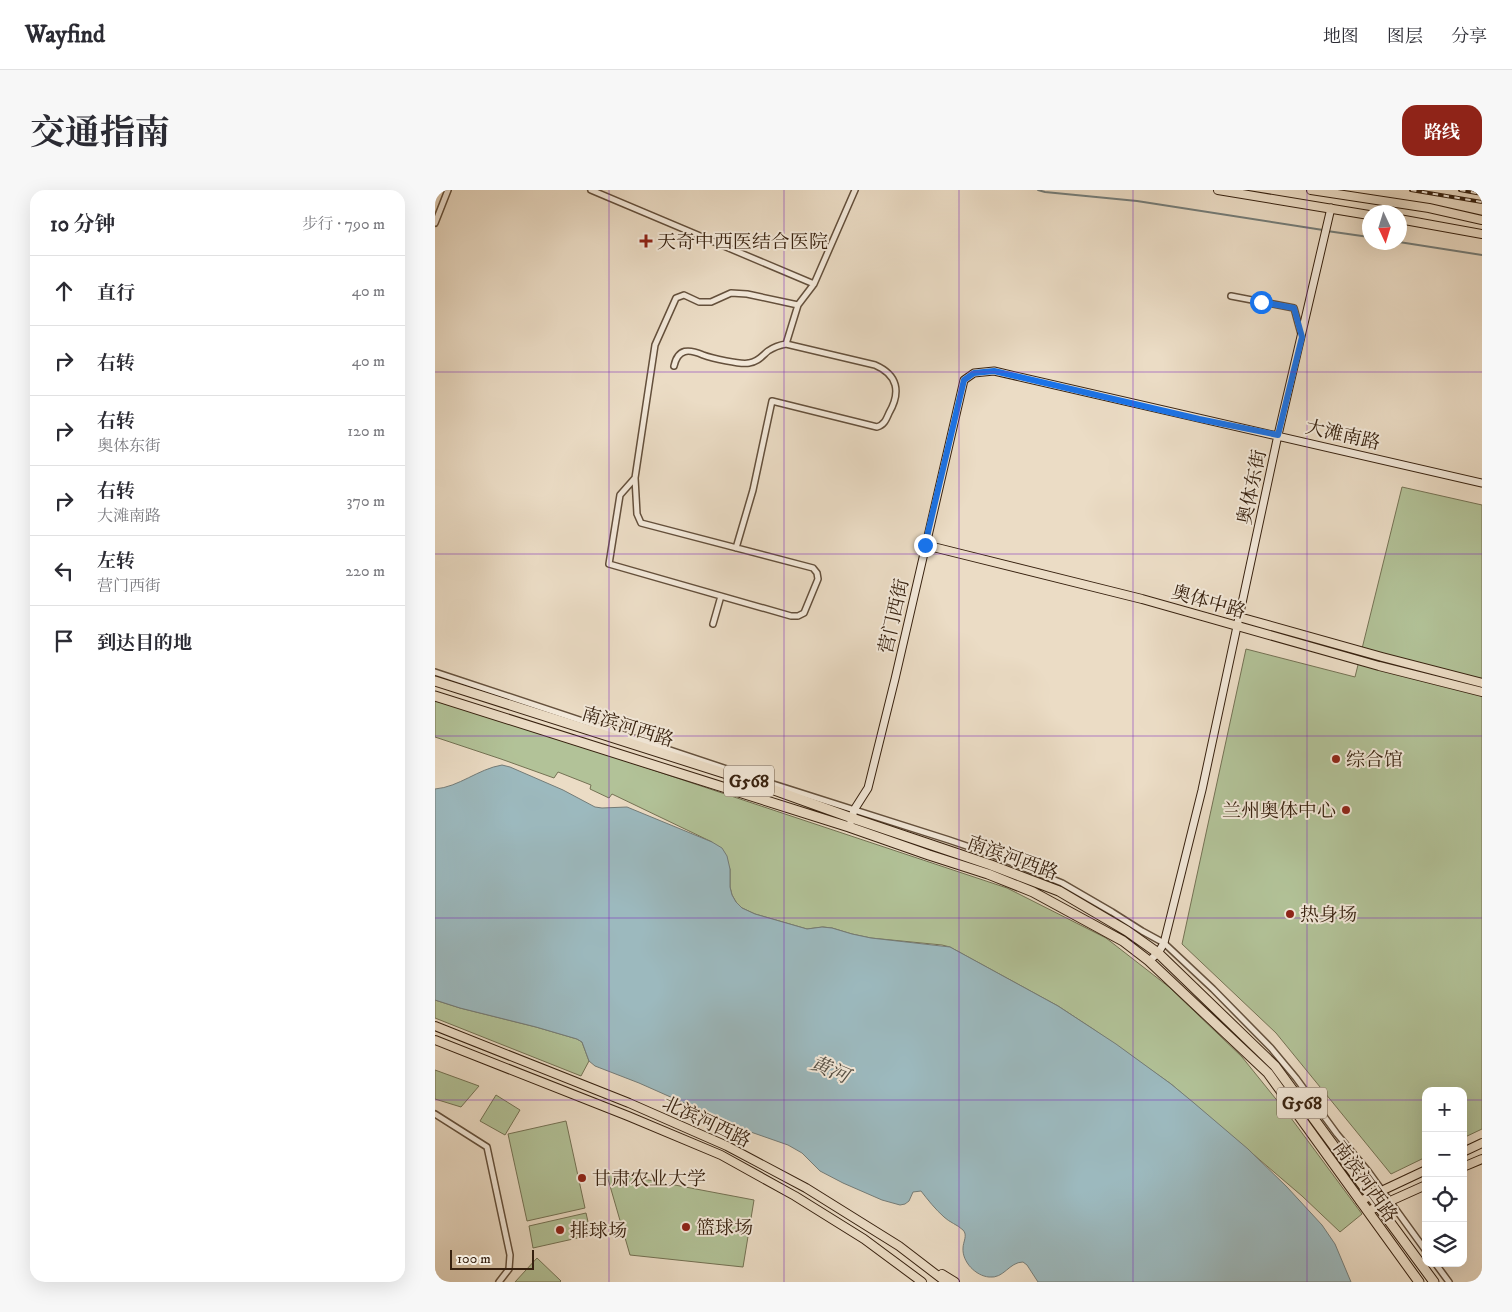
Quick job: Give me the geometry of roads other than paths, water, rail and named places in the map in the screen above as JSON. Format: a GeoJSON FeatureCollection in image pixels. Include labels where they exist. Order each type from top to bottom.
{"type":"FeatureCollection","features":[{"type":"Feature","properties":{"kind":"highway","name":"南滨河西路"},"geometry":{"type":"LineString","coordinates":[[435,682],[753,780],[853,814],[1059,891],[1127,931],[1158,953],[1275,1066],[1435,1282]]}},
{"type":"Feature","properties":{"kind":"highway","name":"南滨河西路"},"geometry":{"type":"LineString","coordinates":[[435,696],[849,827],[988,874],[1033,892],[1123,941],[1149,961],[1268,1073],[1419,1282]]}},
{"type":"Feature","properties":{"kind":"main road"},"geometry":{"type":"LineString","coordinates":[[1219,190],[1362,213]]}},
{"type":"Feature","properties":{"kind":"main road"},"geometry":{"type":"LineString","coordinates":[[1311,190],[1419,207],[1482,220]]}},
{"type":"Feature","properties":{"kind":"main road"},"geometry":{"type":"LineString","coordinates":[[1407,221],[1482,234]]}},
{"type":"Feature","properties":{"kind":"main road","name":"奥体中路"},"geometry":{"type":"LineString","coordinates":[[925,545],[1142,599],[1379,666],[1482,692]]}},
{"type":"Feature","properties":{"kind":"main road","name":"奥体中路"},"geometry":{"type":"LineString","coordinates":[[1239,618],[1482,682]]}},
{"type":"Feature","properties":{"kind":"main road","name":"北滨河西路"},"geometry":{"type":"LineString","coordinates":[[435,1026],[573,1081],[727,1146],[806,1188],[899,1246],[946,1282]]}},
{"type":"Feature","properties":{"kind":"main road","name":"北滨河西路"},"geometry":{"type":"LineString","coordinates":[[435,1040],[628,1116],[721,1156],[795,1196],[864,1239],[922,1282]]}},
{"type":"Feature","properties":{"kind":"main road"},"geometry":{"type":"LineString","coordinates":[[568,1093],[573,1081]]}},
{"type":"Feature","properties":{"kind":"main road"},"geometry":{"type":"LineString","coordinates":[[1467,1150],[1482,1143]]}},
{"type":"Feature","properties":{"kind":"main road"},"geometry":{"type":"LineString","coordinates":[[1467,1165],[1482,1158]]}},
{"type":"Feature","properties":{"kind":"main road"},"geometry":{"type":"LineString","coordinates":[[1360,1201],[1422,1172]]}},
{"type":"Feature","properties":{"kind":"main road"},"geometry":{"type":"LineString","coordinates":[[1368,1211],[1422,1187]]}},
{"type":"Feature","properties":{"kind":"main road"},"geometry":{"type":"LineString","coordinates":[[899,1246],[955,1282]]}},
{"type":"Feature","properties":{"kind":"main road"},"geometry":{"type":"LineString","coordinates":[[1406,1264],[1415,1282]]}},
{"type":"Feature","properties":{"kind":"street"},"geometry":{"type":"LineString","coordinates":[[435,223],[448,190]]}},
{"type":"Feature","properties":{"kind":"street"},"geometry":{"type":"LineString","coordinates":[[591,190],[814,284]]}},
{"type":"Feature","properties":{"kind":"street"},"geometry":{"type":"LineString","coordinates":[[786,344],[798,305],[814,284],[855,190]]}},
{"type":"Feature","properties":{"kind":"street","name":"奥体东街"},"geometry":{"type":"LineString","coordinates":[[1149,961],[1158,953],[1164,943],[1202,790],[1278,435],[1331,208]]}},
{"type":"Feature","properties":{"kind":"street"},"geometry":{"type":"LineString","coordinates":[[635,478],[620,495],[609,564],[791,616],[798,616],[804,613],[818,579],[817,573],[813,568],[641,522],[637,514],[635,478],[655,345],[676,298],[684,295],[699,302],[711,302],[731,293],[747,294],[798,305]]}},
{"type":"Feature","properties":{"kind":"street"},"geometry":{"type":"LineString","coordinates":[[1231,296],[1294,308],[1302,337]]}},
{"type":"Feature","properties":{"kind":"street"},"geometry":{"type":"LineString","coordinates":[[674,366],[678,356],[687,350],[693,350],[703,355],[741,364],[756,361],[769,350],[786,344],[884,369],[891,376],[895,385],[897,394],[895,404],[883,424],[877,428],[772,401],[753,490],[736,548]]}},
{"type":"Feature","properties":{"kind":"street","name":"大滩南路"},"geometry":{"type":"LineString","coordinates":[[964,380],[974,373],[994,371],[1482,482]]}},
{"type":"Feature","properties":{"kind":"street","name":"营门西街"},"geometry":{"type":"LineString","coordinates":[[849,827],[853,814],[868,788],[964,380]]}},
{"type":"Feature","properties":{"kind":"street"},"geometry":{"type":"LineString","coordinates":[[713,624],[721,596]]}},
{"type":"Feature","properties":{"kind":"street","name":"南滨河西路"},"geometry":{"type":"LineString","coordinates":[[435,672],[753,780]]}},
{"type":"Feature","properties":{"kind":"street"},"geometry":{"type":"LineString","coordinates":[[748,796],[753,780]]}},
{"type":"Feature","properties":{"kind":"street","name":"南滨河西路"},"geometry":{"type":"LineString","coordinates":[[853,814],[949,840],[993,855],[1062,883],[1164,943],[1271,1048],[1368,1171],[1422,1246]]}},
{"type":"Feature","properties":{"kind":"street"},"geometry":{"type":"LineString","coordinates":[[435,1114],[487,1146],[510,1255],[509,1269],[499,1282]]}},
{"type":"Feature","properties":{"kind":"street"},"geometry":{"type":"LineString","coordinates":[[1438,1267],[1449,1282]]}},
{"type":"Feature","properties":{"kind":"water","name":"黄河"},"geometry":{"type":"Polygon","coordinates":[[[502,765],[563,790],[595,807],[627,807],[712,842],[722,848],[727,856],[730,869],[730,887],[736,902],[742,908],[755,914],[807,929],[832,928],[871,938],[950,947],[1058,1006],[1116,1044],[1171,1084],[1248,1149],[1322,1225],[1335,1244],[1351,1282],[1038,1282],[1023,1262],[1014,1265],[999,1276],[984,1276],[967,1263],[963,1253],[965,1234],[963,1230],[946,1219],[921,1191],[913,1192],[909,1201],[905,1204],[900,1205],[882,1200],[820,1171],[802,1153],[788,1145],[745,1130],[639,1083],[595,1066],[589,1061],[582,1042],[577,1039],[435,1000],[435,789],[444,788],[485,770],[502,765]]]}},
{"type":"Feature","properties":{"kind":"waterway"},"geometry":{"type":"LineString","coordinates":[[1038,190],[1137,201],[1323,230]]}},
{"type":"Feature","properties":{"kind":"waterway"},"geometry":{"type":"LineString","coordinates":[[1327,231],[1362,236]]}},
{"type":"Feature","properties":{"kind":"waterway"},"geometry":{"type":"LineString","coordinates":[[1407,243],[1482,255]]}},
{"type":"Feature","properties":{"kind":"railway"},"geometry":{"type":"LineString","coordinates":[[1411,190],[1482,202]]}},
{"type":"Feature","properties":{"kind":"railway"},"geometry":{"type":"LineString","coordinates":[[1460,190],[1482,194]]}},
{"type":"Feature","properties":{"kind":"place","name":"天奇中西医结合医院"},"geometry":{"type":"Point","coordinates":[646,241]}},
{"type":"Feature","properties":{"kind":"place","name":"综合馆"},"geometry":{"type":"Point","coordinates":[1336,759]}},
{"type":"Feature","properties":{"kind":"place","name":"兰州奥体中心"},"geometry":{"type":"Point","coordinates":[1346,810]}},
{"type":"Feature","properties":{"kind":"place","name":"热身场"},"geometry":{"type":"Point","coordinates":[1290,914]}},
{"type":"Feature","properties":{"kind":"place","name":"甘肃农业大学"},"geometry":{"type":"Point","coordinates":[582,1178]}},
{"type":"Feature","properties":{"kind":"place","name":"篮球场"},"geometry":{"type":"Point","coordinates":[686,1227]}},
{"type":"Feature","properties":{"kind":"place","name":"排球场"},"geometry":{"type":"Point","coordinates":[560,1230]}}]}
